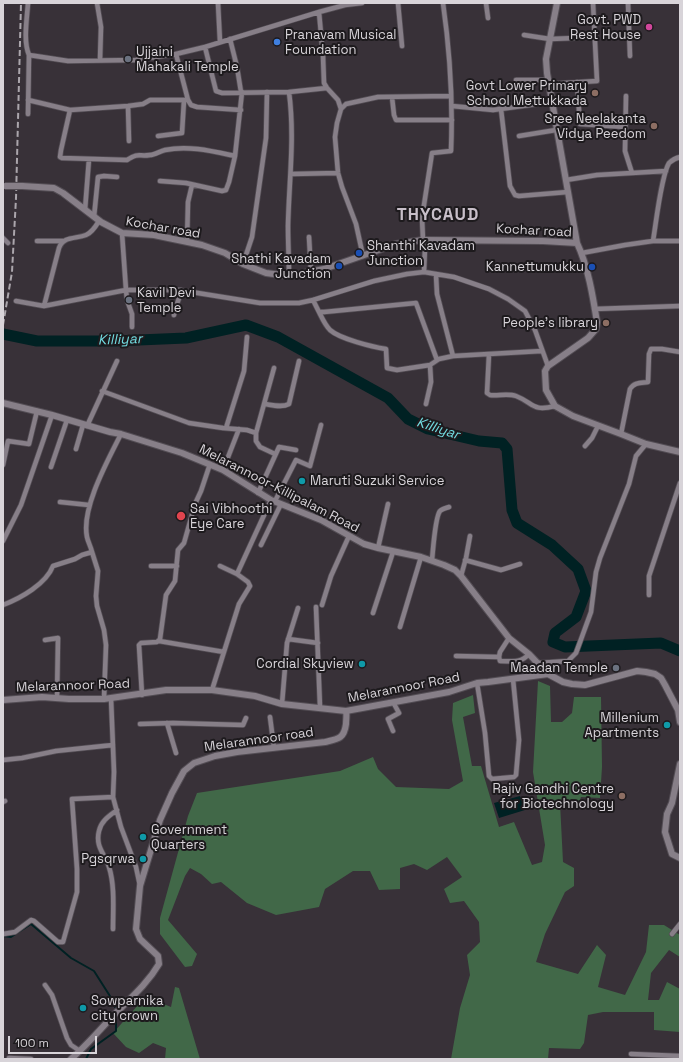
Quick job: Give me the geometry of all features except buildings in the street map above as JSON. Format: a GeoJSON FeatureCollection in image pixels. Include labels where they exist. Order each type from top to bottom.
{"type":"FeatureCollection","features":[{"type":"Feature","properties":{"kind":"street"},"geometry":{"type":"LineString","coordinates":[[28,3],[26,36],[29,55],[28,114]]}},
{"type":"Feature","properties":{"kind":"street"},"geometry":{"type":"LineString","coordinates":[[97,3],[101,27],[100,60]]}},
{"type":"Feature","properties":{"kind":"street"},"geometry":{"type":"LineString","coordinates":[[218,3],[220,42]]}},
{"type":"Feature","properties":{"kind":"street"},"geometry":{"type":"LineString","coordinates":[[29,55],[68,61],[136,60],[176,54],[205,47],[318,12],[344,5],[362,3]]}},
{"type":"Feature","properties":{"kind":"street"},"geometry":{"type":"LineString","coordinates":[[398,3],[402,46]]}},
{"type":"Feature","properties":{"kind":"street"},"geometry":{"type":"LineString","coordinates":[[424,272],[425,248],[422,218],[432,153],[451,151],[452,96],[443,3]]}},
{"type":"Feature","properties":{"kind":"street"},"geometry":{"type":"LineString","coordinates":[[486,3],[488,18]]}},
{"type":"Feature","properties":{"kind":"street"},"geometry":{"type":"LineString","coordinates":[[558,3],[546,59],[548,82],[576,243]]}},
{"type":"Feature","properties":{"kind":"street"},"geometry":{"type":"LineString","coordinates":[[516,80],[548,82],[597,81],[593,3]]}},
{"type":"Feature","properties":{"kind":"street"},"geometry":{"type":"LineString","coordinates":[[628,3],[630,56]]}},
{"type":"Feature","properties":{"kind":"street"},"geometry":{"type":"LineString","coordinates":[[318,12],[323,50],[324,83],[338,100],[341,109],[335,137],[338,173],[356,224],[363,256]]}},
{"type":"Feature","properties":{"kind":"street"},"geometry":{"type":"LineString","coordinates":[[524,35],[550,39],[576,38]]}},
{"type":"Feature","properties":{"kind":"street"},"geometry":{"type":"LineString","coordinates":[[160,181],[222,191],[226,190],[235,156],[242,92],[230,39]]}},
{"type":"Feature","properties":{"kind":"street"},"geometry":{"type":"LineString","coordinates":[[205,47],[216,91],[222,93],[289,92],[327,88]]}},
{"type":"Feature","properties":{"kind":"street"},"geometry":{"type":"LineString","coordinates":[[158,136],[182,133],[186,100],[176,54]]}},
{"type":"Feature","properties":{"kind":"street"},"geometry":{"type":"LineString","coordinates":[[577,82],[580,124],[625,127]]}},
{"type":"Feature","properties":{"kind":"street"},"geometry":{"type":"LineString","coordinates":[[243,264],[252,237],[266,138],[267,92]]}},
{"type":"Feature","properties":{"kind":"street"},"geometry":{"type":"LineString","coordinates":[[289,92],[292,115],[288,227],[289,276]]}},
{"type":"Feature","properties":{"kind":"street"},"geometry":{"type":"LineString","coordinates":[[341,109],[346,104],[352,102],[378,97],[452,96]]}},
{"type":"Feature","properties":{"kind":"street"},"geometry":{"type":"LineString","coordinates":[[626,96],[625,151],[632,173]]}},
{"type":"Feature","properties":{"kind":"street"},"geometry":{"type":"LineString","coordinates":[[392,97],[396,120],[452,120]]}},
{"type":"Feature","properties":{"kind":"street"},"geometry":{"type":"LineString","coordinates":[[28,100],[70,110],[128,106],[143,104],[150,100],[186,100],[191,105],[197,107],[241,110]]}},
{"type":"Feature","properties":{"kind":"street"},"geometry":{"type":"LineString","coordinates":[[452,106],[486,110],[552,102]]}},
{"type":"Feature","properties":{"kind":"street"},"geometry":{"type":"LineString","coordinates":[[128,106],[129,141]]}},
{"type":"Feature","properties":{"kind":"street"},"geometry":{"type":"LineString","coordinates":[[501,109],[510,186],[515,195],[519,196],[568,192]]}},
{"type":"Feature","properties":{"kind":"street"},"geometry":{"type":"LineString","coordinates":[[70,110],[60,157],[67,159],[127,160],[136,155],[150,155],[163,150],[181,149],[205,150],[235,156]]}},
{"type":"Feature","properties":{"kind":"street"},"geometry":{"type":"LineString","coordinates":[[519,136],[556,130]]}},
{"type":"Feature","properties":{"kind":"street"},"geometry":{"type":"LineString","coordinates":[[653,241],[666,171],[671,161],[680,157]]}},
{"type":"Feature","properties":{"kind":"street"},"geometry":{"type":"LineString","coordinates":[[85,210],[88,160]]}},
{"type":"Feature","properties":{"kind":"street"},"geometry":{"type":"LineString","coordinates":[[566,180],[597,175],[666,171]]}},
{"type":"Feature","properties":{"kind":"street"},"geometry":{"type":"LineString","coordinates":[[291,174],[338,173]]}},
{"type":"Feature","properties":{"kind":"street"},"geometry":{"type":"LineString","coordinates":[[37,241],[63,241],[87,235],[96,219],[98,177],[117,177]]}},
{"type":"Feature","properties":{"kind":"street"},"geometry":{"type":"LineString","coordinates":[[187,242],[188,202],[192,185]]}},
{"type":"Feature","properties":{"kind":"street","name":"Kochar road"},"geometry":{"type":"LineString","coordinates":[[4,186],[54,188],[63,193],[96,219],[110,228],[122,233],[154,235],[202,245],[266,273],[289,276],[324,269],[396,244],[423,240],[514,240],[576,243],[582,254],[597,322],[596,329],[588,338],[548,366]]}},
{"type":"Feature","properties":{"kind":"street"},"geometry":{"type":"LineString","coordinates":[[122,233],[126,290],[132,314],[132,327]]}},
{"type":"Feature","properties":{"kind":"street"},"geometry":{"type":"LineString","coordinates":[[309,237],[311,272]]}},
{"type":"Feature","properties":{"kind":"street"},"geometry":{"type":"LineString","coordinates":[[3,238],[8,243]]}},
{"type":"Feature","properties":{"kind":"street"},"geometry":{"type":"LineString","coordinates":[[44,306],[59,248],[63,241]]}},
{"type":"Feature","properties":{"kind":"street"},"geometry":{"type":"LineString","coordinates":[[582,254],[653,241],[680,241]]}},
{"type":"Feature","properties":{"kind":"street"},"geometry":{"type":"LineString","coordinates":[[16,301],[44,306],[126,290],[181,290],[260,303],[298,303],[313,300],[374,281],[407,274],[424,272],[454,277],[489,289],[508,299],[525,311],[535,330],[548,366],[545,371],[546,390],[555,406],[573,416],[646,444],[680,452]]}},
{"type":"Feature","properties":{"kind":"street"},"geometry":{"type":"LineString","coordinates":[[436,275],[437,294],[453,356]]}},
{"type":"Feature","properties":{"kind":"street"},"geometry":{"type":"LineString","coordinates":[[174,315],[181,290]]}},
{"type":"Feature","properties":{"kind":"street"},"geometry":{"type":"LineString","coordinates":[[313,300],[318,312],[328,328],[334,333],[376,348],[386,349],[387,368],[397,370],[430,365],[436,360],[453,356],[542,351]]}},
{"type":"Feature","properties":{"kind":"street"},"geometry":{"type":"LineString","coordinates":[[318,312],[334,312],[416,303],[436,360]]}},
{"type":"Feature","properties":{"kind":"street"},"geometry":{"type":"LineString","coordinates":[[594,309],[680,306]]}},
{"type":"Feature","properties":{"kind":"street"},"geometry":{"type":"LineString","coordinates":[[226,428],[244,371],[247,337]]}},
{"type":"Feature","properties":{"kind":"street"},"geometry":{"type":"LineString","coordinates":[[620,434],[632,385],[635,383],[648,382],[649,354],[652,350],[662,349],[680,352]]}},
{"type":"Feature","properties":{"kind":"street"},"geometry":{"type":"LineString","coordinates":[[489,354],[487,394],[516,396],[532,406],[540,408],[555,406]]}},
{"type":"Feature","properties":{"kind":"street"},"geometry":{"type":"LineString","coordinates":[[76,449],[85,425],[117,361]]}},
{"type":"Feature","properties":{"kind":"street"},"geometry":{"type":"LineString","coordinates":[[265,404],[282,406],[287,406],[289,404],[300,361]]}},
{"type":"Feature","properties":{"kind":"street"},"geometry":{"type":"LineString","coordinates":[[426,404],[431,382],[430,365]]}},
{"type":"Feature","properties":{"kind":"street"},"geometry":{"type":"LineString","coordinates":[[274,368],[256,433],[256,441],[260,447],[275,454]]}},
{"type":"Feature","properties":{"kind":"street"},"geometry":{"type":"LineString","coordinates":[[102,391],[189,423],[247,430],[256,433]]}},
{"type":"Feature","properties":{"kind":"street","name":"Melarannoor-Killipalam Road"},"geometry":{"type":"LineString","coordinates":[[3,403],[121,434],[182,453],[224,470],[258,493],[321,520],[364,544],[432,560],[455,570],[509,638],[529,654],[548,674]]}},
{"type":"Feature","properties":{"kind":"street"},"geometry":{"type":"LineString","coordinates":[[3,466],[8,441],[29,444],[37,411]]}},
{"type":"Feature","properties":{"kind":"street"},"geometry":{"type":"LineString","coordinates":[[3,542],[21,505],[52,415]]}},
{"type":"Feature","properties":{"kind":"street"},"geometry":{"type":"LineString","coordinates":[[51,467],[67,420]]}},
{"type":"Feature","properties":{"kind":"street"},"geometry":{"type":"LineString","coordinates":[[237,574],[296,460],[310,466],[321,425]]}},
{"type":"Feature","properties":{"kind":"street"},"geometry":{"type":"LineString","coordinates":[[585,446],[592,438],[598,426]]}},
{"type":"Feature","properties":{"kind":"street"},"geometry":{"type":"LineString","coordinates":[[224,470],[239,429]]}},
{"type":"Feature","properties":{"kind":"street"},"geometry":{"type":"LineString","coordinates":[[121,434],[110,455],[89,505],[87,536],[98,571],[96,596],[97,606],[104,630],[106,645],[107,699],[113,745],[113,796],[121,827],[134,860],[140,886]]}},
{"type":"Feature","properties":{"kind":"street"},"geometry":{"type":"LineString","coordinates":[[538,663],[568,661],[576,653],[592,612],[596,572],[600,558],[629,484],[636,456],[646,444]]}},
{"type":"Feature","properties":{"kind":"street"},"geometry":{"type":"LineString","coordinates":[[258,493],[275,454],[280,447],[296,450]]}},
{"type":"Feature","properties":{"kind":"street"},"geometry":{"type":"LineString","coordinates":[[159,641],[166,595],[175,581],[178,550],[184,543],[195,504],[201,492],[210,464]]}},
{"type":"Feature","properties":{"kind":"street"},"geometry":{"type":"LineString","coordinates":[[649,594],[649,576],[680,483]]}},
{"type":"Feature","properties":{"kind":"street"},"geometry":{"type":"LineString","coordinates":[[261,545],[276,501]]}},
{"type":"Feature","properties":{"kind":"street"},"geometry":{"type":"LineString","coordinates":[[60,502],[89,505]]}},
{"type":"Feature","properties":{"kind":"street"},"geometry":{"type":"LineString","coordinates":[[378,548],[388,504]]}},
{"type":"Feature","properties":{"kind":"street"},"geometry":{"type":"LineString","coordinates":[[432,560],[439,513],[441,510],[449,507]]}},
{"type":"Feature","properties":{"kind":"street"},"geometry":{"type":"LineString","coordinates":[[322,606],[331,576],[349,536]]}},
{"type":"Feature","properties":{"kind":"street"},"geometry":{"type":"LineString","coordinates":[[461,576],[470,536]]}},
{"type":"Feature","properties":{"kind":"street"},"geometry":{"type":"LineString","coordinates":[[3,605],[27,593],[50,573],[53,566],[92,552]]}},
{"type":"Feature","properties":{"kind":"street"},"geometry":{"type":"LineString","coordinates":[[373,613],[393,552]]}},
{"type":"Feature","properties":{"kind":"street"},"geometry":{"type":"LineString","coordinates":[[400,627],[421,557]]}},
{"type":"Feature","properties":{"kind":"street"},"geometry":{"type":"LineString","coordinates":[[465,560],[501,570],[520,564]]}},
{"type":"Feature","properties":{"kind":"street"},"geometry":{"type":"LineString","coordinates":[[151,566],[177,566]]}},
{"type":"Feature","properties":{"kind":"street"},"geometry":{"type":"LineString","coordinates":[[212,690],[238,604],[250,586],[248,582],[237,574],[220,566]]}},
{"type":"Feature","properties":{"kind":"street"},"geometry":{"type":"LineString","coordinates":[[316,607],[320,707]]}},
{"type":"Feature","properties":{"kind":"street"},"geometry":{"type":"LineString","coordinates":[[282,704],[288,639],[298,608]]}},
{"type":"Feature","properties":{"kind":"street"},"geometry":{"type":"LineString","coordinates":[[45,640],[58,638],[57,698]]}},
{"type":"Feature","properties":{"kind":"street"},"geometry":{"type":"LineString","coordinates":[[499,657],[500,652],[509,638]]}},
{"type":"Feature","properties":{"kind":"street"},"geometry":{"type":"LineString","coordinates":[[288,639],[318,643]]}},
{"type":"Feature","properties":{"kind":"street"},"geometry":{"type":"LineString","coordinates":[[142,695],[139,645],[141,643],[159,641],[224,652]]}},
{"type":"Feature","properties":{"kind":"street"},"geometry":{"type":"LineString","coordinates":[[499,657],[500,661],[520,661],[524,660],[529,654]]}},
{"type":"Feature","properties":{"kind":"street"},"geometry":{"type":"LineString","coordinates":[[456,656],[499,657]]}},
{"type":"Feature","properties":{"kind":"street"},"geometry":{"type":"LineString","coordinates":[[548,674],[563,682],[585,685],[637,671],[655,674],[661,678],[666,685],[678,710],[680,722]]}},
{"type":"Feature","properties":{"kind":"street","name":"Melarannoor Road"},"geometry":{"type":"LineString","coordinates":[[3,700],[42,697],[107,699],[142,695],[166,690],[212,690],[255,696],[282,704],[346,711],[448,692],[477,683],[548,674]]}},
{"type":"Feature","properties":{"kind":"street"},"geometry":{"type":"LineString","coordinates":[[477,683],[485,732],[489,776],[492,779],[514,777],[516,775],[519,740],[513,679]]}},
{"type":"Feature","properties":{"kind":"street"},"geometry":{"type":"LineString","coordinates":[[393,702],[399,713],[388,719],[393,731]]}},
{"type":"Feature","properties":{"kind":"street","name":"Melarannoor road"},"geometry":{"type":"LineString","coordinates":[[72,1059],[140,989],[159,964],[158,956],[140,939],[136,929],[140,886],[160,820],[184,770],[194,763],[215,756],[325,742],[342,736],[345,732],[346,711]]}},
{"type":"Feature","properties":{"kind":"street"},"geometry":{"type":"LineString","coordinates":[[270,717],[274,748]]}},
{"type":"Feature","properties":{"kind":"street"},"geometry":{"type":"LineString","coordinates":[[140,724],[167,723],[243,725],[246,718]]}},
{"type":"Feature","properties":{"kind":"street"},"geometry":{"type":"LineString","coordinates":[[167,723],[176,753]]}},
{"type":"Feature","properties":{"kind":"street"},"geometry":{"type":"LineString","coordinates":[[3,760],[22,758],[56,751],[113,745]]}},
{"type":"Feature","properties":{"kind":"street"},"geometry":{"type":"LineString","coordinates":[[680,764],[672,803],[667,814],[665,832],[672,854],[680,858]]}},
{"type":"Feature","properties":{"kind":"street"},"geometry":{"type":"LineString","coordinates":[[3,934],[15,932],[31,920],[58,942],[63,942],[77,892],[77,869],[72,799],[113,796]]}},
{"type":"Feature","properties":{"kind":"street"},"geometry":{"type":"LineString","coordinates":[[113,929],[112,885],[108,866],[100,851],[98,838],[99,830],[103,821],[117,810]]}},
{"type":"Feature","properties":{"kind":"street"},"geometry":{"type":"LineString","coordinates":[[672,934],[680,924]]}},
{"type":"Feature","properties":{"kind":"street"},"geometry":{"type":"LineString","coordinates":[[45,985],[52,995],[67,1038],[71,1045],[80,1051]]}},
{"type":"Feature","properties":{"kind":"street"},"geometry":{"type":"LineString","coordinates":[[630,1054],[680,1056]]}},
{"type":"Feature","properties":{"kind":"street"},"geometry":{"type":"LineString","coordinates":[[10,1058],[31,1059]]}},
{"type":"Feature","properties":{"kind":"green space"},"geometry":{"type":"Polygon","coordinates":[[[538,681],[550,686],[551,722],[562,722],[572,713],[574,697],[601,697],[602,767],[600,798],[581,797],[579,803],[560,803],[563,862],[574,868],[574,886],[565,892],[545,934],[536,962],[578,974],[597,945],[606,955],[598,987],[625,995],[646,952],[649,925],[664,925],[680,935],[680,957],[669,950],[651,973],[648,1000],[659,1000],[667,982],[680,989],[680,1032],[654,1030],[654,1012],[603,1012],[588,1015],[584,1043],[580,1049],[549,1048],[548,1059],[451,1059],[460,1008],[470,975],[467,955],[480,942],[479,922],[464,901],[450,903],[444,889],[462,877],[447,857],[427,870],[414,864],[400,868],[400,889],[379,890],[370,871],[353,871],[325,889],[319,907],[276,915],[247,903],[221,882],[212,884],[201,874],[190,868],[185,876],[168,920],[197,954],[192,966],[185,967],[160,934],[160,918],[188,816],[197,793],[340,771],[373,757],[378,769],[396,787],[449,789],[463,781],[452,720],[453,703],[473,695],[475,713],[463,717],[472,766],[481,766],[499,827],[514,822],[532,865],[542,862],[545,845],[533,772],[538,681]]]}},
{"type":"Feature","properties":{"kind":"green space"},"geometry":{"type":"Polygon","coordinates":[[[175,987],[179,988],[200,1059],[165,1059],[166,1048],[153,1043],[139,1053],[126,1047],[113,1033],[139,1004],[156,1001],[171,1007],[175,987]]]}},
{"type":"Feature","properties":{"kind":"water"},"geometry":{"type":"Polygon","coordinates":[[[520,796],[525,810],[499,818],[494,803],[520,796]]]}},
{"type":"Feature","properties":{"kind":"waterway","name":"Killiyar"},"geometry":{"type":"LineString","coordinates":[[3,334],[37,341],[115,341],[186,338],[246,325],[278,337],[388,398],[408,419],[428,429],[479,441],[502,443],[507,449],[512,510],[517,523],[552,545],[578,569],[586,591],[576,617],[555,633],[553,642],[565,647],[661,643],[680,651]]}},
{"type":"Feature","properties":{"kind":"waterway"},"geometry":{"type":"LineString","coordinates":[[3,936],[11,937],[31,924],[71,958],[94,971],[115,1004],[115,1007]]}},
{"type":"Feature","properties":{"kind":"waterway"},"geometry":{"type":"LineString","coordinates":[[86,1059],[91,1049],[116,1031],[116,1020]]}},
{"type":"Feature","properties":{"kind":"railway"},"geometry":{"type":"LineString","coordinates":[[3,325],[12,272],[16,198],[21,3]]}},
{"type":"Feature","properties":{"kind":"place","name":"Govt. PWD Rest House"},"geometry":{"type":"Point","coordinates":[649,27]}},
{"type":"Feature","properties":{"kind":"place","name":"Pranavam Musical Foundation"},"geometry":{"type":"Point","coordinates":[277,42]}},
{"type":"Feature","properties":{"kind":"place","name":"Ujjaini Mahakali Temple"},"geometry":{"type":"Point","coordinates":[128,59]}},
{"type":"Feature","properties":{"kind":"place","name":"Govt Lower Primary School Mettukkada"},"geometry":{"type":"Point","coordinates":[595,93]}},
{"type":"Feature","properties":{"kind":"place","name":"Sree Neelakanta Vidya Peedom"},"geometry":{"type":"Point","coordinates":[654,126]}},
{"type":"Feature","properties":{"kind":"place","name":"Shanthi Kavadam Junction"},"geometry":{"type":"Point","coordinates":[359,253]}},
{"type":"Feature","properties":{"kind":"place","name":"Shathi Kavadam Junction"},"geometry":{"type":"Point","coordinates":[339,266]}},
{"type":"Feature","properties":{"kind":"place","name":"Kannettumukku"},"geometry":{"type":"Point","coordinates":[592,267]}},
{"type":"Feature","properties":{"kind":"place","name":"Kavil Devi Temple"},"geometry":{"type":"Point","coordinates":[129,300]}},
{"type":"Feature","properties":{"kind":"place","name":"People's library"},"geometry":{"type":"Point","coordinates":[606,323]}},
{"type":"Feature","properties":{"kind":"place","name":"Maruti Suzuki Service"},"geometry":{"type":"Point","coordinates":[302,481]}},
{"type":"Feature","properties":{"kind":"place","name":"Sai Vibhoothi Eye Care"},"geometry":{"type":"Point","coordinates":[181,516]}},
{"type":"Feature","properties":{"kind":"place","name":"Cordial Skyview"},"geometry":{"type":"Point","coordinates":[362,664]}},
{"type":"Feature","properties":{"kind":"place","name":"Maadan Temple"},"geometry":{"type":"Point","coordinates":[616,668]}},
{"type":"Feature","properties":{"kind":"place","name":"Millenium Apartments"},"geometry":{"type":"Point","coordinates":[667,725]}},
{"type":"Feature","properties":{"kind":"place","name":"Rajiv Gandhi Centre for Biotechnology"},"geometry":{"type":"Point","coordinates":[622,796]}},
{"type":"Feature","properties":{"kind":"place","name":"Government Quarters"},"geometry":{"type":"Point","coordinates":[143,837]}},
{"type":"Feature","properties":{"kind":"place","name":"Pgsqrwa"},"geometry":{"type":"Point","coordinates":[143,859]}},
{"type":"Feature","properties":{"kind":"place","name":"Sowparnika city crown"},"geometry":{"type":"Point","coordinates":[83,1008]}},
{"type":"Feature","properties":{"kind":"district","name":"THYCAUD"},"geometry":{"type":"Point","coordinates":[438,215]}}]}
